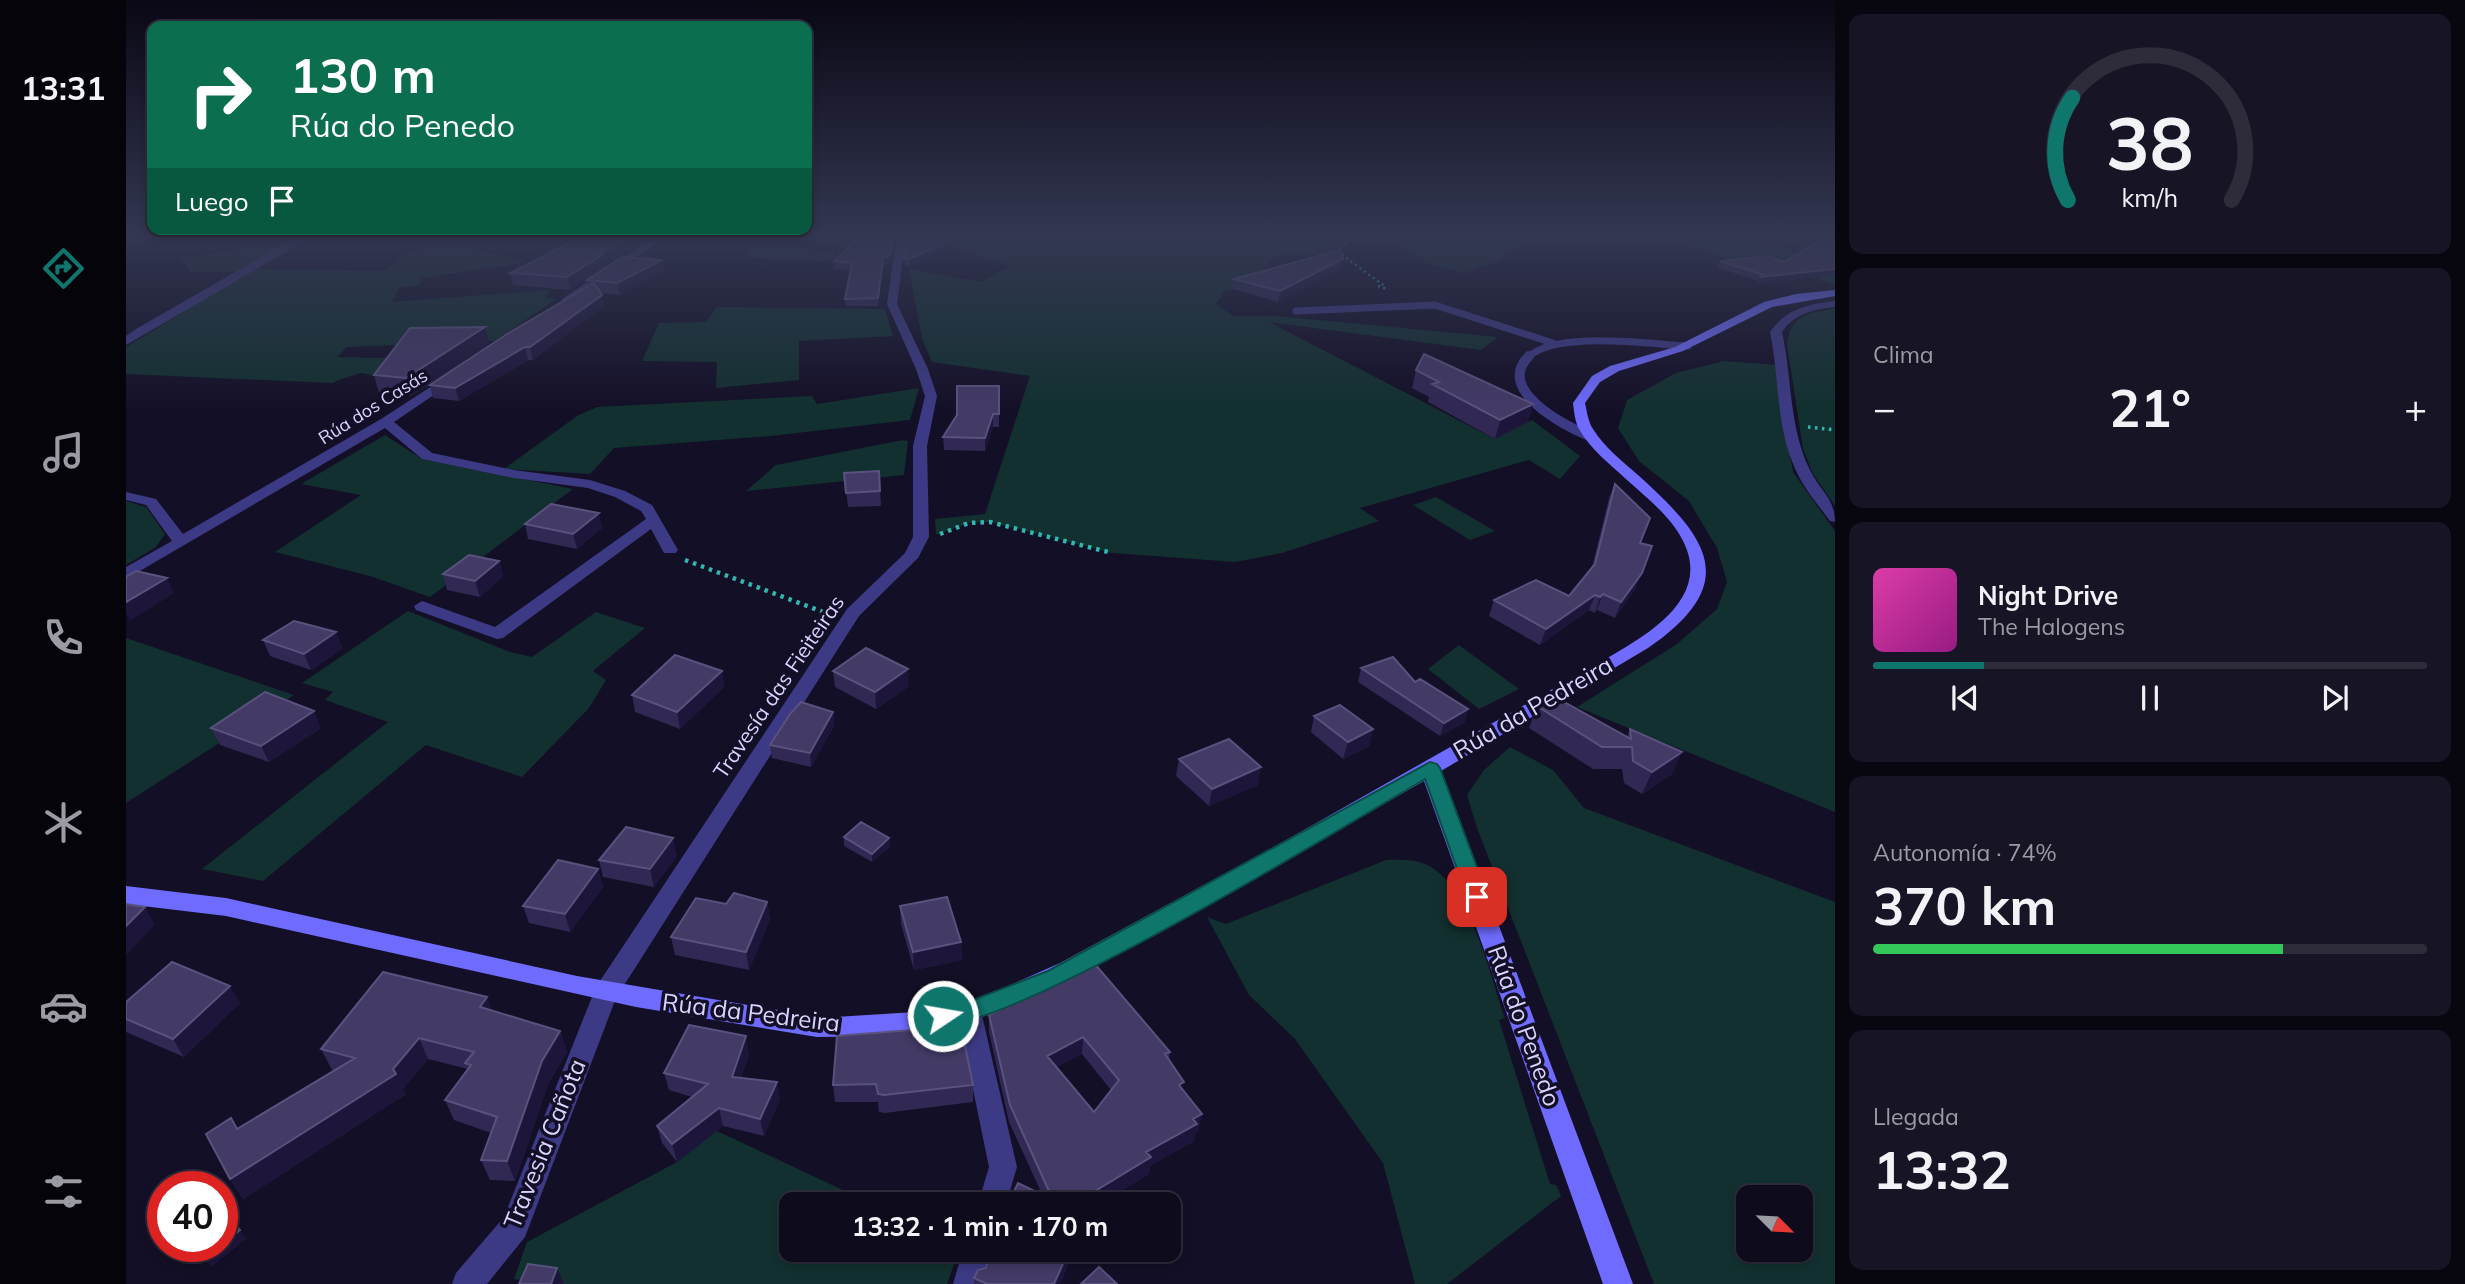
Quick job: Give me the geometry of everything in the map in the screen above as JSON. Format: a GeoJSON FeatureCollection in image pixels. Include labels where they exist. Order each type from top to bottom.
{"type":"FeatureCollection","features":[{"type":"Feature","properties":{"kind":"street"},"geometry":{"type":"LineString","coordinates":[[126,342],[140,331],[205,294]]}},
{"type":"Feature","properties":{"kind":"street"},"geometry":{"type":"LineString","coordinates":[[554,309],[576,294]]}},
{"type":"Feature","properties":{"kind":"street"},"geometry":{"type":"LineString","coordinates":[[893,294],[892,304],[922,369],[931,396],[920,446],[921,537],[918,543]]}},
{"type":"Feature","properties":{"kind":"street"},"geometry":{"type":"LineString","coordinates":[[1587,435],[1580,411],[1583,392],[1597,378],[1616,369],[1688,346],[1763,306],[1794,298],[1827,294]]}},
{"type":"Feature","properties":{"kind":"street"},"geometry":{"type":"LineString","coordinates":[[1835,304],[1790,316],[1782,321],[1776,332],[1784,362],[1790,425],[1805,476],[1835,517]]}},
{"type":"Feature","properties":{"kind":"street","name":"Rúa dos Casás"},"geometry":{"type":"LineString","coordinates":[[126,574],[386,422],[464,369]]}},
{"type":"Feature","properties":{"kind":"street"},"geometry":{"type":"LineString","coordinates":[[386,422],[427,456],[514,474],[590,484],[620,494],[648,508],[670,550]]}},
{"type":"Feature","properties":{"kind":"street","name":"Rúa da Pedreira"},"geometry":{"type":"LineString","coordinates":[[126,895],[222,907],[606,993],[822,1027],[890,1025],[970,1012],[1056,977],[1181,910],[1636,648],[1676,617],[1698,587],[1699,559],[1686,531],[1661,502],[1601,451],[1587,435]]}},
{"type":"Feature","properties":{"kind":"street"},"geometry":{"type":"LineString","coordinates":[[126,496],[151,502],[181,542]]}},
{"type":"Feature","properties":{"kind":"street"},"geometry":{"type":"LineString","coordinates":[[422,606],[497,634],[654,520]]}},
{"type":"Feature","properties":{"kind":"street","name":"Travesía das Fieiteiras"},"geometry":{"type":"LineString","coordinates":[[606,993],[847,621],[912,555],[918,543]]}},
{"type":"Feature","properties":{"kind":"street","name":"Rúa do Penedo"},"geometry":{"type":"LineString","coordinates":[[1430,768],[1618,1284]]}},
{"type":"Feature","properties":{"kind":"street","name":"Travesia Cañota"},"geometry":{"type":"LineString","coordinates":[[467,1284],[515,1227],[606,993]]}},
{"type":"Feature","properties":{"kind":"street"},"geometry":{"type":"LineString","coordinates":[[970,1012],[1003,1167],[996,1192]]}},
{"type":"Feature","properties":{"kind":"street"},"geometry":{"type":"LineString","coordinates":[[968,1284],[974,1262]]}},
{"type":"Feature","properties":{"kind":"lane"},"geometry":{"type":"LineString","coordinates":[[1296,311],[1435,305],[1553,342],[1688,346]]}},
{"type":"Feature","properties":{"kind":"lane"},"geometry":{"type":"LineString","coordinates":[[1553,342],[1534,350],[1523,359],[1518,371],[1522,385],[1534,401],[1556,421],[1587,435]]}},
{"type":"Feature","properties":{"kind":"path"},"geometry":{"type":"LineString","coordinates":[[1790,425],[1835,430]]}},
{"type":"Feature","properties":{"kind":"path"},"geometry":{"type":"LineString","coordinates":[[918,543],[968,523],[990,522],[1112,553]]}},
{"type":"Feature","properties":{"kind":"path"},"geometry":{"type":"LineString","coordinates":[[670,550],[679,558],[847,621]]}},
{"type":"Feature","properties":{"kind":"green space"},"geometry":{"type":"Polygon","coordinates":[[[212,294],[396,294],[392,302],[498,294],[548,294],[545,298],[557,299],[494,341],[347,347],[337,357],[466,360],[433,384],[360,373],[333,383],[126,374],[126,347],[212,294]]]}},
{"type":"Feature","properties":{"kind":"green space"},"geometry":{"type":"Polygon","coordinates":[[[914,294],[1223,294],[1216,304],[1233,316],[1276,316],[1498,337],[1481,350],[1269,322],[1495,439],[1532,420],[1580,456],[1560,479],[1529,460],[1360,508],[1379,521],[1282,553],[1235,562],[1112,553],[990,522],[969,523],[936,535],[935,519],[985,514],[1030,376],[932,362],[922,339],[914,294]]]}},
{"type":"Feature","properties":{"kind":"green space"},"geometry":{"type":"Polygon","coordinates":[[[717,307],[885,309],[893,336],[799,341],[799,380],[716,388],[717,362],[642,361],[659,323],[706,322],[717,307]]]}},
{"type":"Feature","properties":{"kind":"green space"},"geometry":{"type":"Polygon","coordinates":[[[1835,308],[1835,506],[1813,474],[1803,449],[1787,344],[1792,327],[1802,317],[1835,308]]]}},
{"type":"Feature","properties":{"kind":"green space"},"geometry":{"type":"Polygon","coordinates":[[[1724,361],[1776,365],[1793,472],[1835,531],[1835,812],[1577,707],[1677,644],[1717,609],[1727,582],[1717,548],[1689,501],[1639,461],[1618,428],[1627,400],[1676,373],[1724,361]]]}},
{"type":"Feature","properties":{"kind":"green space"},"geometry":{"type":"Polygon","coordinates":[[[919,388],[910,420],[771,436],[614,448],[590,474],[504,469],[577,416],[597,407],[812,396],[817,404],[919,388]]]}},
{"type":"Feature","properties":{"kind":"green space"},"geometry":{"type":"Polygon","coordinates":[[[385,435],[422,459],[573,489],[430,597],[370,576],[275,552],[361,495],[301,484],[385,435]]]}},
{"type":"Feature","properties":{"kind":"green space"},"geometry":{"type":"Polygon","coordinates":[[[908,441],[904,475],[746,491],[776,465],[908,441]]]}},
{"type":"Feature","properties":{"kind":"green space"},"geometry":{"type":"Polygon","coordinates":[[[1436,497],[1495,531],[1470,540],[1413,505],[1436,497]]]}},
{"type":"Feature","properties":{"kind":"green space"},"geometry":{"type":"Polygon","coordinates":[[[126,501],[146,507],[165,534],[156,547],[126,565],[126,501]]]}},
{"type":"Feature","properties":{"kind":"green space"},"geometry":{"type":"Polygon","coordinates":[[[408,611],[510,652],[532,657],[596,612],[645,628],[593,671],[606,680],[589,708],[522,777],[426,745],[263,881],[202,869],[388,722],[325,700],[333,692],[302,683],[408,611]]]}},
{"type":"Feature","properties":{"kind":"green space"},"geometry":{"type":"Polygon","coordinates":[[[126,638],[294,695],[126,803],[126,638]]]}},
{"type":"Feature","properties":{"kind":"green space"},"geometry":{"type":"Polygon","coordinates":[[[1459,645],[1519,689],[1479,709],[1428,669],[1459,645]]]}},
{"type":"Feature","properties":{"kind":"green space"},"geometry":{"type":"Polygon","coordinates":[[[1510,747],[1553,770],[1584,808],[1835,902],[1835,1284],[1654,1284],[1477,828],[1467,795],[1484,770],[1510,747]]]}},
{"type":"Feature","properties":{"kind":"green space"},"geometry":{"type":"Polygon","coordinates":[[[1386,860],[1415,861],[1436,870],[1464,906],[1484,953],[1505,1018],[1499,1020],[1550,1184],[1556,1185],[1561,1196],[1447,1284],[1415,1284],[1383,1163],[1295,1039],[1249,995],[1207,917],[1226,924],[1386,860]]]}},
{"type":"Feature","properties":{"kind":"green space"},"geometry":{"type":"Polygon","coordinates":[[[717,1131],[847,1192],[779,1192],[779,1262],[955,1262],[947,1284],[551,1284],[514,1279],[527,1242],[677,1162],[717,1131]]]}},
{"type":"Feature","properties":{"kind":"building"},"geometry":{"type":"Polygon","coordinates":[[[575,294],[602,295],[530,347],[525,347],[455,388],[430,385],[507,334],[575,294]]]}},
{"type":"Feature","properties":{"kind":"building"},"geometry":{"type":"Polygon","coordinates":[[[846,294],[879,294],[878,298],[845,299],[846,294]]]}},
{"type":"Feature","properties":{"kind":"building"},"geometry":{"type":"Polygon","coordinates":[[[485,327],[406,378],[374,375],[410,328],[485,327]]]}},
{"type":"Feature","properties":{"kind":"building"},"geometry":{"type":"Polygon","coordinates":[[[1424,354],[1533,404],[1500,420],[1432,384],[1439,382],[1416,370],[1424,354]]]}},
{"type":"Feature","properties":{"kind":"building"},"geometry":{"type":"Polygon","coordinates":[[[957,386],[999,386],[999,414],[993,414],[985,438],[943,437],[957,415],[957,386]]]}},
{"type":"Feature","properties":{"kind":"building"},"geometry":{"type":"Polygon","coordinates":[[[879,471],[880,491],[846,493],[844,473],[879,471]]]}},
{"type":"Feature","properties":{"kind":"building"},"geometry":{"type":"Polygon","coordinates":[[[1615,484],[1650,518],[1640,543],[1652,546],[1642,573],[1621,602],[1603,594],[1600,597],[1595,595],[1546,629],[1494,600],[1536,580],[1569,596],[1595,564],[1615,484]]]}},
{"type":"Feature","properties":{"kind":"building"},"geometry":{"type":"Polygon","coordinates":[[[551,504],[599,513],[573,534],[525,524],[551,504]]]}},
{"type":"Feature","properties":{"kind":"building"},"geometry":{"type":"Polygon","coordinates":[[[469,555],[499,561],[475,581],[443,574],[469,555]]]}},
{"type":"Feature","properties":{"kind":"building"},"geometry":{"type":"Polygon","coordinates":[[[136,571],[167,578],[126,602],[126,577],[136,571]]]}},
{"type":"Feature","properties":{"kind":"building"},"geometry":{"type":"Polygon","coordinates":[[[294,621],[336,632],[304,654],[263,640],[294,621]]]}},
{"type":"Feature","properties":{"kind":"building"},"geometry":{"type":"Polygon","coordinates":[[[866,648],[908,669],[875,692],[833,671],[866,648]]]}},
{"type":"Feature","properties":{"kind":"building"},"geometry":{"type":"Polygon","coordinates":[[[675,655],[722,671],[677,712],[632,695],[675,655]]]}},
{"type":"Feature","properties":{"kind":"building"},"geometry":{"type":"Polygon","coordinates":[[[1393,657],[1415,682],[1420,679],[1468,709],[1444,723],[1361,668],[1393,657]]]}},
{"type":"Feature","properties":{"kind":"building"},"geometry":{"type":"Polygon","coordinates":[[[265,692],[314,711],[261,746],[211,728],[265,692]]]}},
{"type":"Feature","properties":{"kind":"building"},"geometry":{"type":"Polygon","coordinates":[[[1548,693],[1631,739],[1630,729],[1682,752],[1652,772],[1633,761],[1632,747],[1602,747],[1537,706],[1548,693]]]}},
{"type":"Feature","properties":{"kind":"building"},"geometry":{"type":"Polygon","coordinates":[[[801,702],[833,712],[810,753],[770,745],[790,714],[801,702]]]}},
{"type":"Feature","properties":{"kind":"building"},"geometry":{"type":"Polygon","coordinates":[[[1340,705],[1373,729],[1348,742],[1314,716],[1340,705]]]}},
{"type":"Feature","properties":{"kind":"building"},"geometry":{"type":"Polygon","coordinates":[[[1229,739],[1261,767],[1212,789],[1179,759],[1229,739]]]}},
{"type":"Feature","properties":{"kind":"building"},"geometry":{"type":"Polygon","coordinates":[[[861,822],[889,838],[872,854],[844,837],[861,822]]]}},
{"type":"Feature","properties":{"kind":"building"},"geometry":{"type":"Polygon","coordinates":[[[626,827],[673,838],[650,869],[599,860],[626,827]]]}},
{"type":"Feature","properties":{"kind":"building"},"geometry":{"type":"Polygon","coordinates":[[[558,860],[598,869],[565,914],[523,906],[558,860]]]}},
{"type":"Feature","properties":{"kind":"building"},"geometry":{"type":"Polygon","coordinates":[[[734,893],[767,902],[746,952],[671,937],[696,898],[726,904],[734,893]]]}},
{"type":"Feature","properties":{"kind":"building"},"geometry":{"type":"Polygon","coordinates":[[[947,897],[961,942],[913,952],[900,906],[947,897]]]}},
{"type":"Feature","properties":{"kind":"building"},"geometry":{"type":"Polygon","coordinates":[[[126,904],[145,907],[126,926],[126,904]]]}},
{"type":"Feature","properties":{"kind":"building"},"geometry":{"type":"Polygon","coordinates":[[[172,962],[230,986],[173,1039],[126,1019],[126,1002],[172,962]]]}},
{"type":"Feature","properties":{"kind":"building"},"geometry":{"type":"Polygon","coordinates":[[[1094,963],[1170,1052],[1165,1054],[1184,1082],[1179,1085],[1202,1114],[1193,1119],[1197,1124],[1146,1152],[1151,1157],[1094,1192],[1049,1192],[1010,1105],[989,1015],[1094,963]],[[1083,1037],[1047,1056],[1094,1112],[1119,1080],[1083,1037]]]}},
{"type":"Feature","properties":{"kind":"building"},"geometry":{"type":"Polygon","coordinates":[[[383,972],[487,997],[480,1007],[560,1031],[542,1061],[507,1161],[481,1160],[497,1117],[445,1100],[471,1065],[465,1063],[474,1052],[419,1038],[393,1069],[396,1074],[238,1174],[238,1171],[226,1171],[206,1134],[231,1118],[237,1129],[355,1058],[321,1049],[383,972]]]}},
{"type":"Feature","properties":{"kind":"building"},"geometry":{"type":"Polygon","coordinates":[[[689,1025],[746,1036],[732,1077],[777,1082],[760,1119],[719,1108],[672,1144],[657,1126],[708,1084],[664,1073],[689,1025]]]}},
{"type":"Feature","properties":{"kind":"building"},"geometry":{"type":"Polygon","coordinates":[[[961,1026],[973,1085],[884,1095],[878,1094],[876,1084],[833,1085],[837,1036],[961,1026]]]}},
{"type":"Feature","properties":{"kind":"building"},"geometry":{"type":"Polygon","coordinates":[[[1018,1183],[1037,1192],[1014,1192],[1018,1183]]]}},
{"type":"Feature","properties":{"kind":"building"},"geometry":{"type":"Polygon","coordinates":[[[988,1262],[1064,1262],[1054,1284],[987,1284],[974,1278],[978,1270],[986,1268],[988,1262]]]}},
{"type":"Feature","properties":{"kind":"building"},"geometry":{"type":"Polygon","coordinates":[[[528,1264],[557,1268],[551,1284],[519,1284],[528,1264]]]}},
{"type":"Feature","properties":{"kind":"building"},"geometry":{"type":"Polygon","coordinates":[[[1099,1267],[1117,1284],[1081,1284],[1099,1267]]]}},
{"type":"Feature","properties":{"kind":"route"},"geometry":{"type":"LineString","coordinates":[[943,1016],[970,1012],[1056,977],[1181,910],[1430,768],[1477,897]]}}]}
